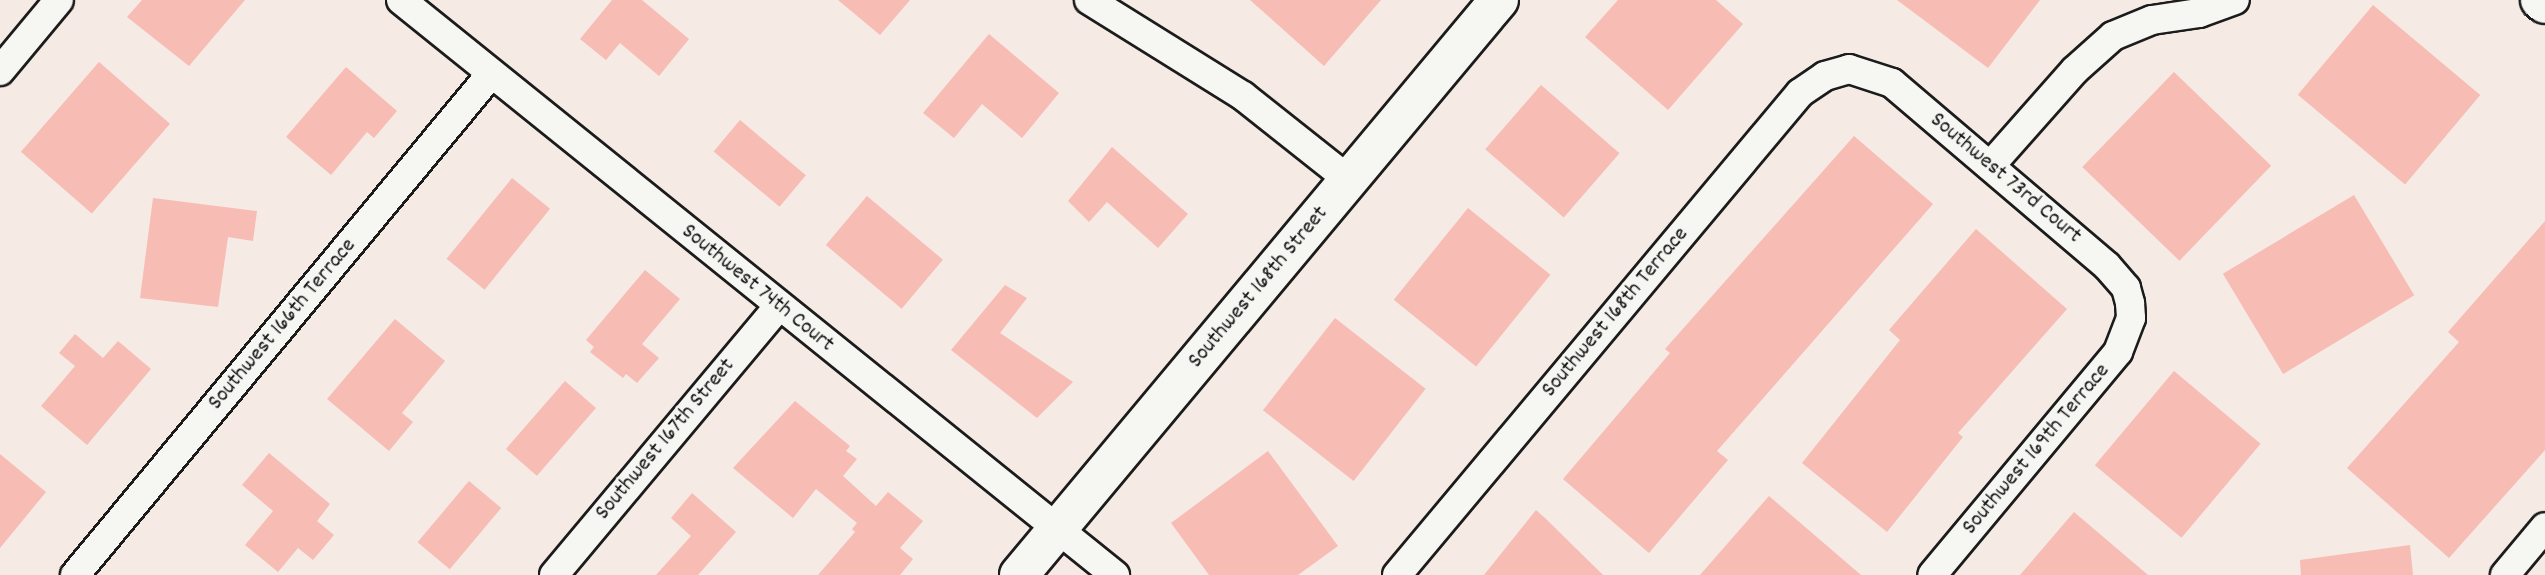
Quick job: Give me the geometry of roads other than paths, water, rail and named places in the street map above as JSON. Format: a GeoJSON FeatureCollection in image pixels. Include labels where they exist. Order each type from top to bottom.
{"type":"FeatureCollection","features":[{"type":"Feature","properties":{"kind":"street"},"geometry":{"type":"LineString","coordinates":[[0,71],[59,0]]}},
{"type":"Feature","properties":{"kind":"street","name":"Southwest 74th Court"},"geometry":{"type":"LineString","coordinates":[[401,0],[1115,575]]}},
{"type":"Feature","properties":{"kind":"street"},"geometry":{"type":"LineString","coordinates":[[1089,0],[1242,96],[1349,180]]}},
{"type":"Feature","properties":{"kind":"street","name":"Southwest 168th Street"},"geometry":{"type":"LineString","coordinates":[[1019,575],[1499,0]]}},
{"type":"Feature","properties":{"kind":"street"},"geometry":{"type":"LineString","coordinates":[[1990,166],[2075,70],[2113,36],[2152,20],[2199,13],[2235,0]]}},
{"type":"Feature","properties":{"kind":"street"},"geometry":{"type":"LineString","coordinates":[[2540,0],[2545,4]]}},
{"type":"Feature","properties":{"kind":"street","name":"Southwest 73rd Court"},"geometry":{"type":"LineString","coordinates":[[1849,69],[1892,83],[2118,276],[2126,288],[2131,318]]}},
{"type":"Feature","properties":{"kind":"street","name":"Southwest 168th Terrace"},"geometry":{"type":"LineString","coordinates":[[1397,575],[1800,93],[1825,76],[1849,69]]}},
{"type":"Feature","properties":{"kind":"street","name":"Southwest 166th Terrace"},"geometry":{"type":"LineString","coordinates":[[75,575],[491,74]]}},
{"type":"Feature","properties":{"kind":"street","name":"Southwest 167th Street"},"geometry":{"type":"LineString","coordinates":[[554,575],[779,306]]}},
{"type":"Feature","properties":{"kind":"street","name":"Southwest 169th Terrace"},"geometry":{"type":"LineString","coordinates":[[1932,575],[2102,373],[2118,352],[2131,318]]}},
{"type":"Feature","properties":{"kind":"street"},"geometry":{"type":"LineString","coordinates":[[2505,575],[2545,527]]}}]}
